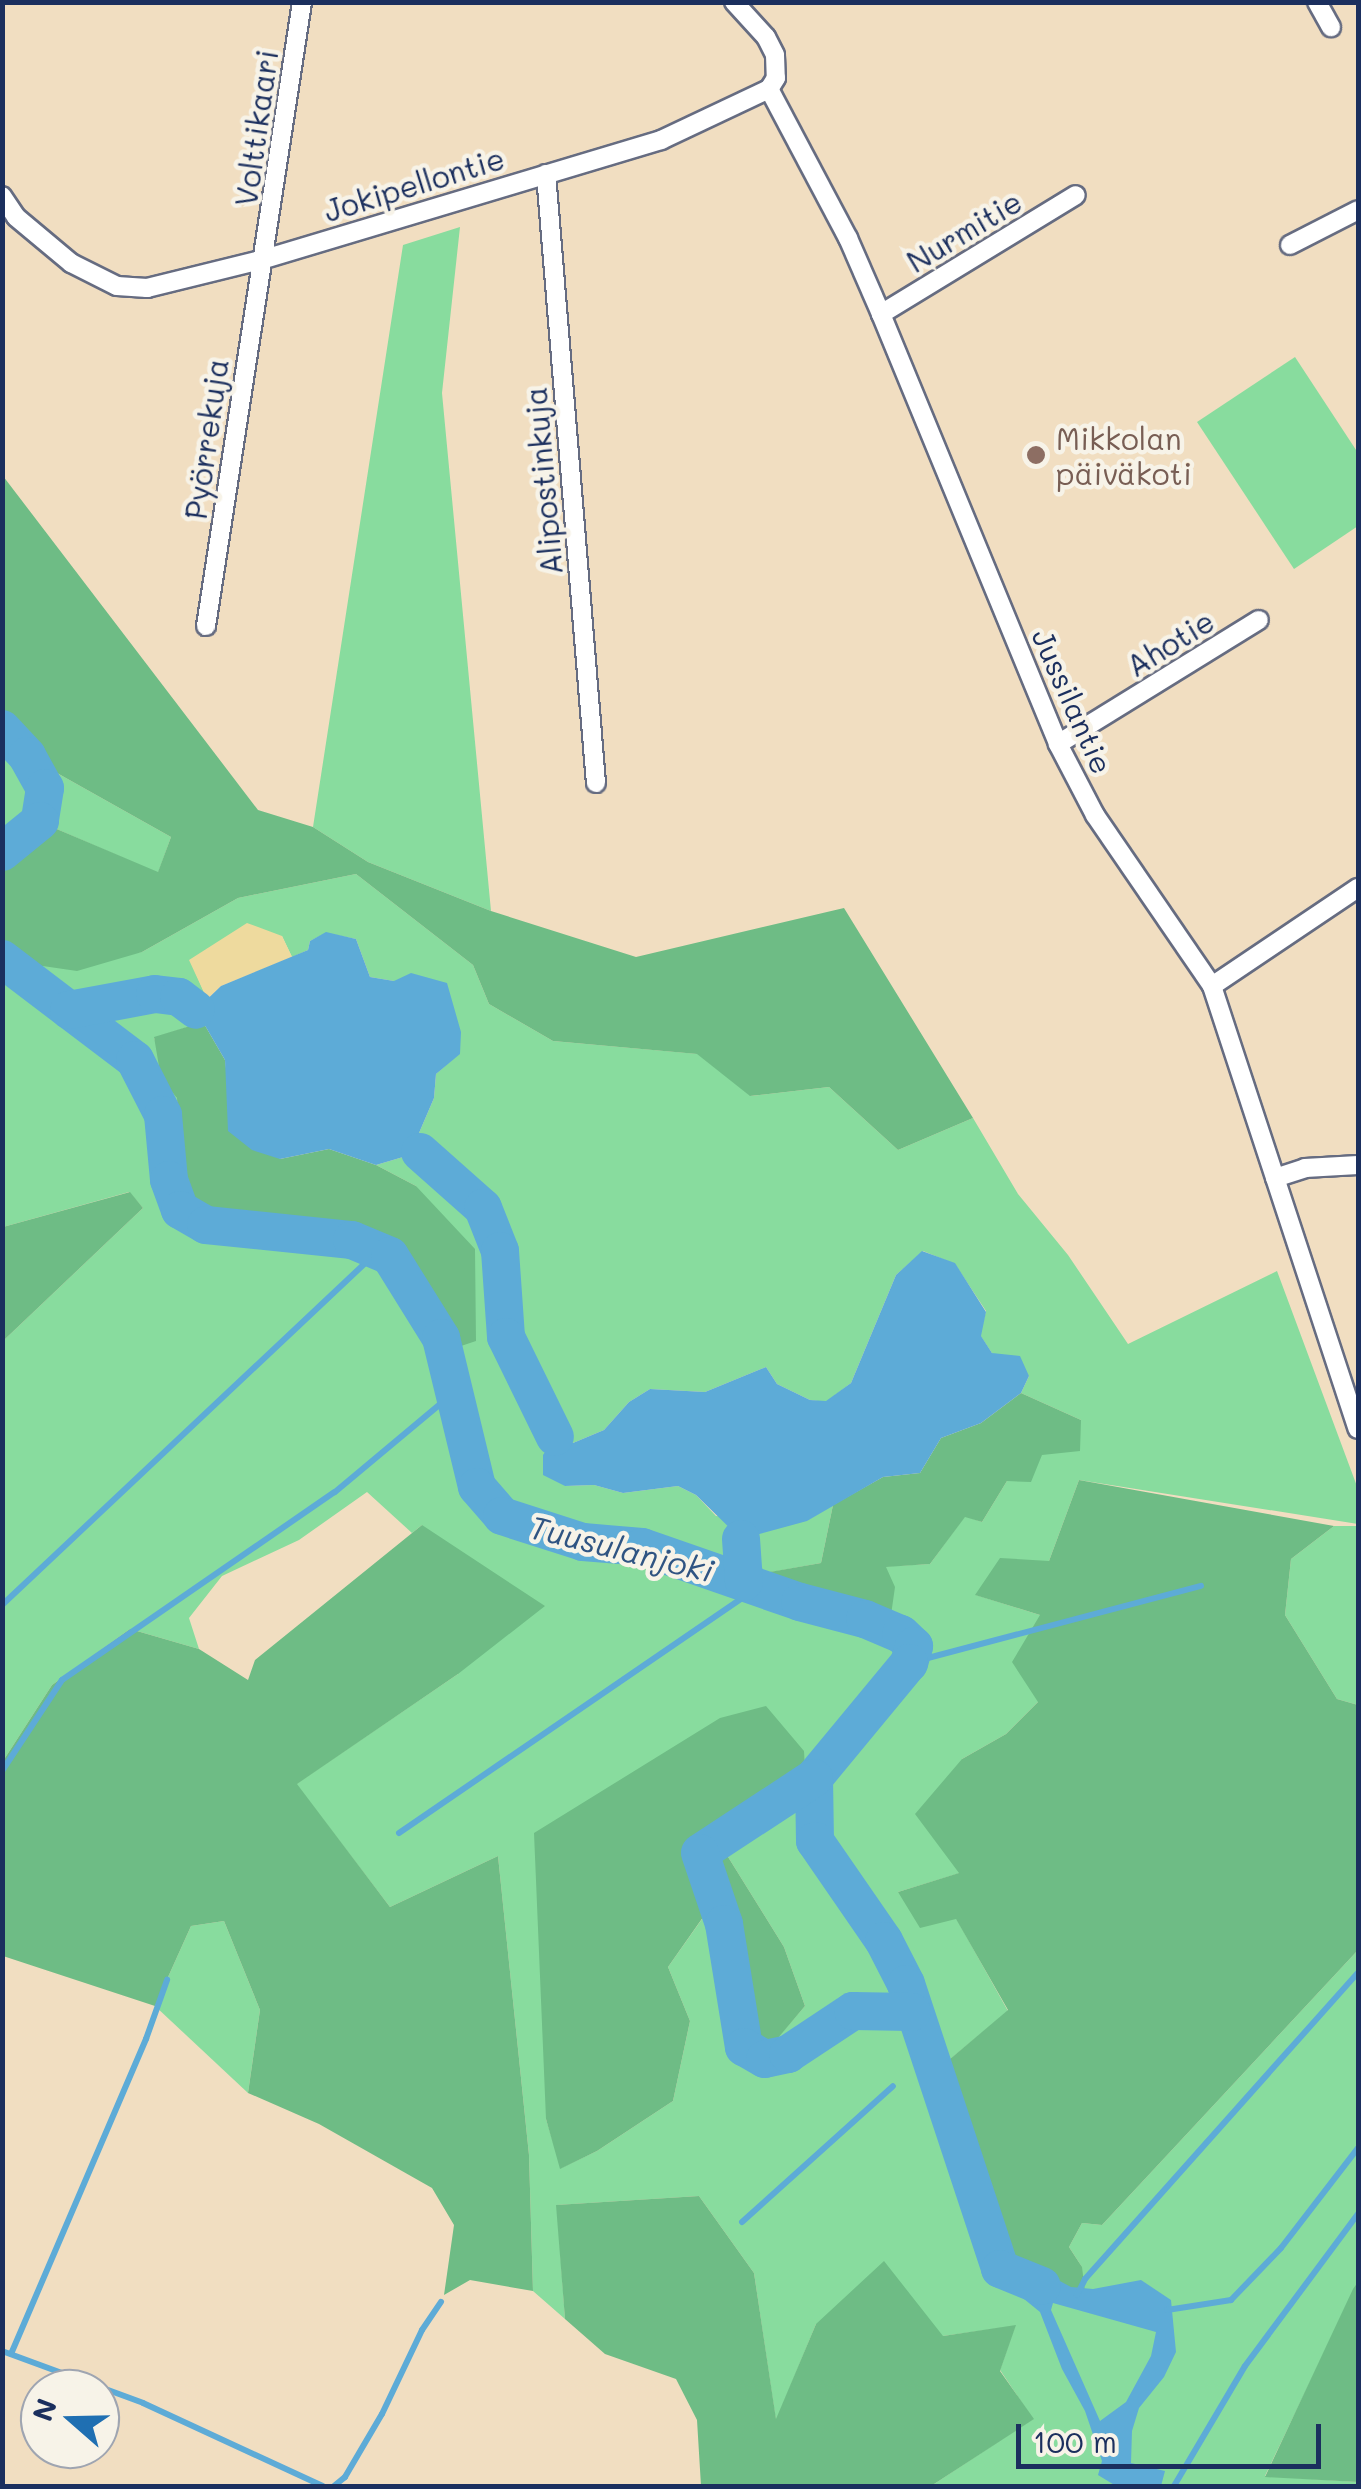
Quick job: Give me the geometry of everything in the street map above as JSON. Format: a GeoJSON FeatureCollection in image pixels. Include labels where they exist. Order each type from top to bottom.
{"type":"FeatureCollection","features":[{"type":"Feature","properties":{"kind":"street","name":"Volttikaari"},"geometry":{"type":"LineString","coordinates":[[261,260],[269,235],[302,2]]}},
{"type":"Feature","properties":{"kind":"street","name":"Jussilantie"},"geometry":{"type":"LineString","coordinates":[[734,2],[766,37],[776,55],[776,78],[769,89],[848,238],[1058,744],[1095,815],[1212,986],[1358,1429]]}},
{"type":"Feature","properties":{"kind":"street"},"geometry":{"type":"LineString","coordinates":[[1317,2],[1331,28]]}},
{"type":"Feature","properties":{"kind":"street","name":"Jokipellontie"},"geometry":{"type":"LineString","coordinates":[[2,196],[16,217],[71,262],[131,289],[261,260],[661,140],[769,89]]}},
{"type":"Feature","properties":{"kind":"street","name":"Alipostinkuja"},"geometry":{"type":"LineString","coordinates":[[546,174],[596,783]]}},
{"type":"Feature","properties":{"kind":"street","name":"Nurmitie"},"geometry":{"type":"LineString","coordinates":[[881,314],[1076,194]]}},
{"type":"Feature","properties":{"kind":"street"},"geometry":{"type":"LineString","coordinates":[[1290,245],[1358,210]]}},
{"type":"Feature","properties":{"kind":"street","name":"Pyörrekuja"},"geometry":{"type":"LineString","coordinates":[[206,626],[261,260]]}},
{"type":"Feature","properties":{"kind":"street","name":"Ahotie"},"geometry":{"type":"LineString","coordinates":[[1058,744],[1259,620]]}},
{"type":"Feature","properties":{"kind":"street"},"geometry":{"type":"LineString","coordinates":[[1212,986],[1358,888]]}},
{"type":"Feature","properties":{"kind":"street"},"geometry":{"type":"LineString","coordinates":[[1275,1178],[1305,1168],[1358,1165]]}},
{"type":"Feature","properties":{"kind":"green space"},"geometry":{"type":"Polygon","coordinates":[[[460,227],[442,393],[491,911],[368,862],[313,827],[403,245],[460,227]]]}},
{"type":"Feature","properties":{"kind":"green space"},"geometry":{"type":"Polygon","coordinates":[[[1295,357],[1358,453],[1358,526],[1294,569],[1197,422],[1295,357]]]}},
{"type":"Feature","properties":{"kind":"green space"},"geometry":{"type":"Polygon","coordinates":[[[3,476],[258,810],[313,827],[368,862],[491,911],[636,957],[844,908],[973,1118],[898,1150],[829,1087],[750,1096],[697,1054],[553,1041],[489,1004],[473,965],[356,874],[238,898],[142,952],[77,971],[29,964],[3,941],[3,867],[52,827],[158,872],[171,837],[57,773],[3,711],[3,476]]]}},
{"type":"Feature","properties":{"kind":"green space"},"geometry":{"type":"Polygon","coordinates":[[[2,711],[57,773],[171,837],[158,873],[52,827],[3,867],[2,711]]]}},
{"type":"Feature","properties":{"kind":"green space"},"geometry":{"type":"Polygon","coordinates":[[[356,874],[473,965],[489,1004],[553,1041],[698,1054],[751,1096],[829,1087],[898,1150],[973,1118],[1018,1194],[1068,1255],[1128,1344],[1277,1271],[1358,1489],[1358,1524],[1079,1480],[1049,1561],[976,1595],[1040,1615],[1038,1702],[1006,1734],[962,1759],[960,1873],[898,1892],[956,1918],[1008,2011],[930,2076],[1082,2267],[1069,2247],[1082,2223],[1102,2225],[1358,1950],[1358,2282],[1265,2476],[1358,2482],[1358,2486],[931,2486],[1033,2419],[1000,2370],[1015,2326],[943,2336],[816,2324],[776,2421],[754,2273],[699,2196],[557,2205],[565,2319],[533,2291],[529,2155],[498,1856],[390,1907],[296,1784],[458,1674],[422,1525],[412,1533],[367,1492],[299,1540],[222,1576],[189,1618],[199,1649],[130,1629],[52,1685],[3,1761],[3,1341],[143,1208],[129,1192],[3,1227],[3,941],[29,964],[142,952],[238,898],[356,874]],[[326,933],[310,941],[308,950],[292,957],[282,936],[190,960],[207,999],[196,1010],[203,1022],[154,1038],[177,1098],[180,1192],[199,1214],[384,1239],[446,1324],[452,1348],[416,1186],[376,1165],[420,1152],[419,1133],[434,1098],[436,1074],[460,1053],[394,981],[370,977],[356,939],[326,933]],[[923,1251],[896,1275],[851,1383],[826,1402],[810,1400],[777,1384],[766,1367],[705,1392],[650,1389],[629,1402],[604,1430],[573,1443],[554,1437],[565,1486],[594,1485],[623,1493],[678,1486],[696,1495],[716,1516],[806,1521],[833,1505],[821,1563],[766,1573],[930,1564],[965,1516],[982,1522],[1007,1481],[1081,1420],[1021,1393],[1029,1376],[992,1353],[980,1335],[986,1311],[955,1264],[923,1251]],[[766,1706],[546,2119],[561,2168],[597,2151],[673,2101],[690,2021],[668,1967],[707,1912],[724,2003],[766,2051],[805,2006],[784,1947],[720,1844],[766,1706]]]}},
{"type":"Feature","properties":{"kind":"green space"},"geometry":{"type":"Polygon","coordinates":[[[203,1022],[225,1060],[229,1092],[280,1159],[329,1149],[376,1165],[416,1186],[475,1249],[476,1341],[452,1349],[446,1324],[384,1239],[199,1214],[185,1205],[180,1192],[177,1098],[161,1078],[154,1037],[203,1022]]]}},
{"type":"Feature","properties":{"kind":"green space"},"geometry":{"type":"Polygon","coordinates":[[[130,1192],[143,1208],[3,1341],[3,1227],[130,1192]]]}},
{"type":"Feature","properties":{"kind":"green space"},"geometry":{"type":"Polygon","coordinates":[[[1021,1393],[1081,1420],[1080,1451],[1042,1455],[1031,1482],[1007,1481],[982,1522],[965,1517],[930,1564],[886,1567],[895,1587],[890,1622],[764,1573],[821,1563],[833,1505],[883,1477],[920,1473],[941,1438],[981,1423],[1021,1393]]]}},
{"type":"Feature","properties":{"kind":"green space"},"geometry":{"type":"Polygon","coordinates":[[[1079,1480],[1334,1526],[1291,1559],[1285,1615],[1337,1699],[1358,1705],[1358,1950],[1102,2225],[1082,2223],[1069,2247],[1082,2267],[1087,2308],[997,2273],[930,2076],[1008,2010],[956,1919],[920,1928],[898,1892],[959,1873],[915,1814],[962,1759],[1006,1734],[1038,1702],[1012,1662],[1040,1615],[975,1595],[1000,1558],[1049,1561],[1079,1480]]]}},
{"type":"Feature","properties":{"kind":"green space"},"geometry":{"type":"Polygon","coordinates":[[[422,1525],[545,1606],[458,1674],[297,1784],[390,1907],[498,1856],[529,2155],[533,2291],[470,2280],[444,2295],[454,2225],[432,2188],[319,2124],[248,2093],[260,2010],[224,1921],[191,1926],[155,2006],[3,1956],[3,1761],[52,1685],[130,1629],[199,1649],[248,1680],[255,1660],[422,1525]]]}},
{"type":"Feature","properties":{"kind":"green space"},"geometry":{"type":"Polygon","coordinates":[[[1334,1526],[1358,1526],[1358,1705],[1337,1699],[1285,1615],[1291,1559],[1334,1526]]]}},
{"type":"Feature","properties":{"kind":"green space"},"geometry":{"type":"Polygon","coordinates":[[[766,1706],[804,1751],[806,1788],[720,1844],[784,1947],[805,2006],[767,2051],[724,2003],[706,1913],[668,1967],[690,2021],[673,2101],[597,2151],[560,2169],[546,2119],[534,1833],[720,1718],[766,1706]]]}},
{"type":"Feature","properties":{"kind":"green space"},"geometry":{"type":"Polygon","coordinates":[[[224,1921],[260,2010],[248,2093],[155,2006],[191,1926],[224,1921]]]}},
{"type":"Feature","properties":{"kind":"green space"},"geometry":{"type":"Polygon","coordinates":[[[699,2196],[754,2273],[776,2419],[816,2324],[884,2261],[943,2336],[1016,2325],[1000,2371],[1034,2419],[931,2486],[701,2486],[697,2420],[676,2379],[605,2354],[565,2319],[556,2205],[699,2196]]]}},
{"type":"Feature","properties":{"kind":"green space"},"geometry":{"type":"Polygon","coordinates":[[[1358,2282],[1358,2482],[1265,2477],[1353,2289],[1358,2282]]]}},
{"type":"Feature","properties":{"kind":"sand"},"geometry":{"type":"Polygon","coordinates":[[[247,923],[282,936],[292,957],[221,986],[207,999],[189,960],[247,923]]]}},
{"type":"Feature","properties":{"kind":"water"},"geometry":{"type":"Polygon","coordinates":[[[326,932],[356,939],[370,977],[394,981],[411,973],[447,983],[461,1032],[460,1054],[436,1074],[434,1098],[419,1133],[420,1152],[376,1165],[329,1149],[280,1159],[252,1150],[228,1131],[225,1060],[196,1010],[221,986],[308,950],[310,941],[326,932]]]}},
{"type":"Feature","properties":{"kind":"water"},"geometry":{"type":"Polygon","coordinates":[[[922,1251],[955,1263],[986,1312],[981,1336],[992,1353],[1020,1356],[1029,1376],[1021,1393],[981,1423],[941,1438],[920,1473],[883,1477],[807,1521],[741,1539],[696,1495],[678,1486],[623,1493],[594,1485],[565,1486],[543,1475],[543,1455],[555,1437],[573,1443],[604,1430],[629,1402],[650,1389],[705,1392],[766,1367],[777,1384],[810,1400],[826,1401],[851,1383],[896,1275],[922,1251]]]}},
{"type":"Feature","properties":{"kind":"water"},"geometry":{"type":"Polygon","coordinates":[[[1006,2252],[1071,2287],[1093,2289],[1141,2280],[1171,2300],[1176,2352],[1164,2377],[1139,2408],[1132,2431],[1131,2463],[1165,2471],[1161,2486],[1116,2486],[1098,2475],[1102,2461],[1085,2411],[1062,2369],[1040,2312],[991,2272],[1006,2252]],[[1053,2303],[1051,2310],[1100,2421],[1126,2402],[1151,2356],[1156,2332],[1053,2303]]]}},
{"type":"Feature","properties":{"kind":"waterway","name":"Tuusulanjoki"},"geometry":{"type":"LineString","coordinates":[[2,729],[27,756],[45,788],[40,821],[2,852]]}},
{"type":"Feature","properties":{"kind":"waterway","name":"Tuusulanjoki"},"geometry":{"type":"LineString","coordinates":[[2,959],[135,1060],[163,1115],[169,1180],[180,1210],[206,1225],[352,1240],[390,1256],[441,1338],[477,1487],[502,1516],[583,1542],[642,1547],[800,1602],[865,1619],[901,1634],[914,1646],[909,1663],[814,1778],[815,1841],[884,1941],[906,1984],[1000,2269],[1042,2286]]}},
{"type":"Feature","properties":{"kind":"waterway"},"geometry":{"type":"LineString","coordinates":[[69,1010],[155,994],[179,997],[196,1010]]}},
{"type":"Feature","properties":{"kind":"waterway"},"geometry":{"type":"LineString","coordinates":[[420,1152],[483,1208],[500,1251],[506,1337],[555,1437]]}},
{"type":"Feature","properties":{"kind":"waterway"},"geometry":{"type":"LineString","coordinates":[[2,1605],[378,1251]]}},
{"type":"Feature","properties":{"kind":"waterway"},"geometry":{"type":"LineString","coordinates":[[2,1771],[62,1680],[335,1492],[452,1394]]}},
{"type":"Feature","properties":{"kind":"waterway"},"geometry":{"type":"LineString","coordinates":[[741,1539],[744,1582]]}},
{"type":"Feature","properties":{"kind":"waterway"},"geometry":{"type":"LineString","coordinates":[[909,1663],[1201,1586]]}},
{"type":"Feature","properties":{"kind":"waterway"},"geometry":{"type":"LineString","coordinates":[[399,1833],[758,1587]]}},
{"type":"Feature","properties":{"kind":"waterway","name":"Tuusulanjoki"},"geometry":{"type":"LineString","coordinates":[[814,1778],[700,1853],[724,1924],[744,2047],[765,2059],[788,2054],[853,2011],[912,2012]]}},
{"type":"Feature","properties":{"kind":"waterway"},"geometry":{"type":"LineString","coordinates":[[1077,2295],[1085,2279],[1358,1973]]}},
{"type":"Feature","properties":{"kind":"waterway"},"geometry":{"type":"LineString","coordinates":[[11,2354],[146,2039],[167,1980]]}},
{"type":"Feature","properties":{"kind":"waterway"},"geometry":{"type":"LineString","coordinates":[[742,2222],[893,2086]]}},
{"type":"Feature","properties":{"kind":"waterway"},"geometry":{"type":"LineString","coordinates":[[1167,2310],[1231,2300],[1281,2248],[1358,2148]]}},
{"type":"Feature","properties":{"kind":"waterway"},"geometry":{"type":"LineString","coordinates":[[1174,2486],[1245,2366],[1358,2214]]}},
{"type":"Feature","properties":{"kind":"waterway"},"geometry":{"type":"LineString","coordinates":[[334,2486],[345,2477],[382,2414],[422,2330],[441,2302]]}},
{"type":"Feature","properties":{"kind":"waterway"},"geometry":{"type":"LineString","coordinates":[[2,2351],[143,2403],[323,2486]]}},
{"type":"Feature","properties":{"kind":"place","name":"Mikkolan päiväkoti"},"geometry":{"type":"Point","coordinates":[1036,455]}}]}
